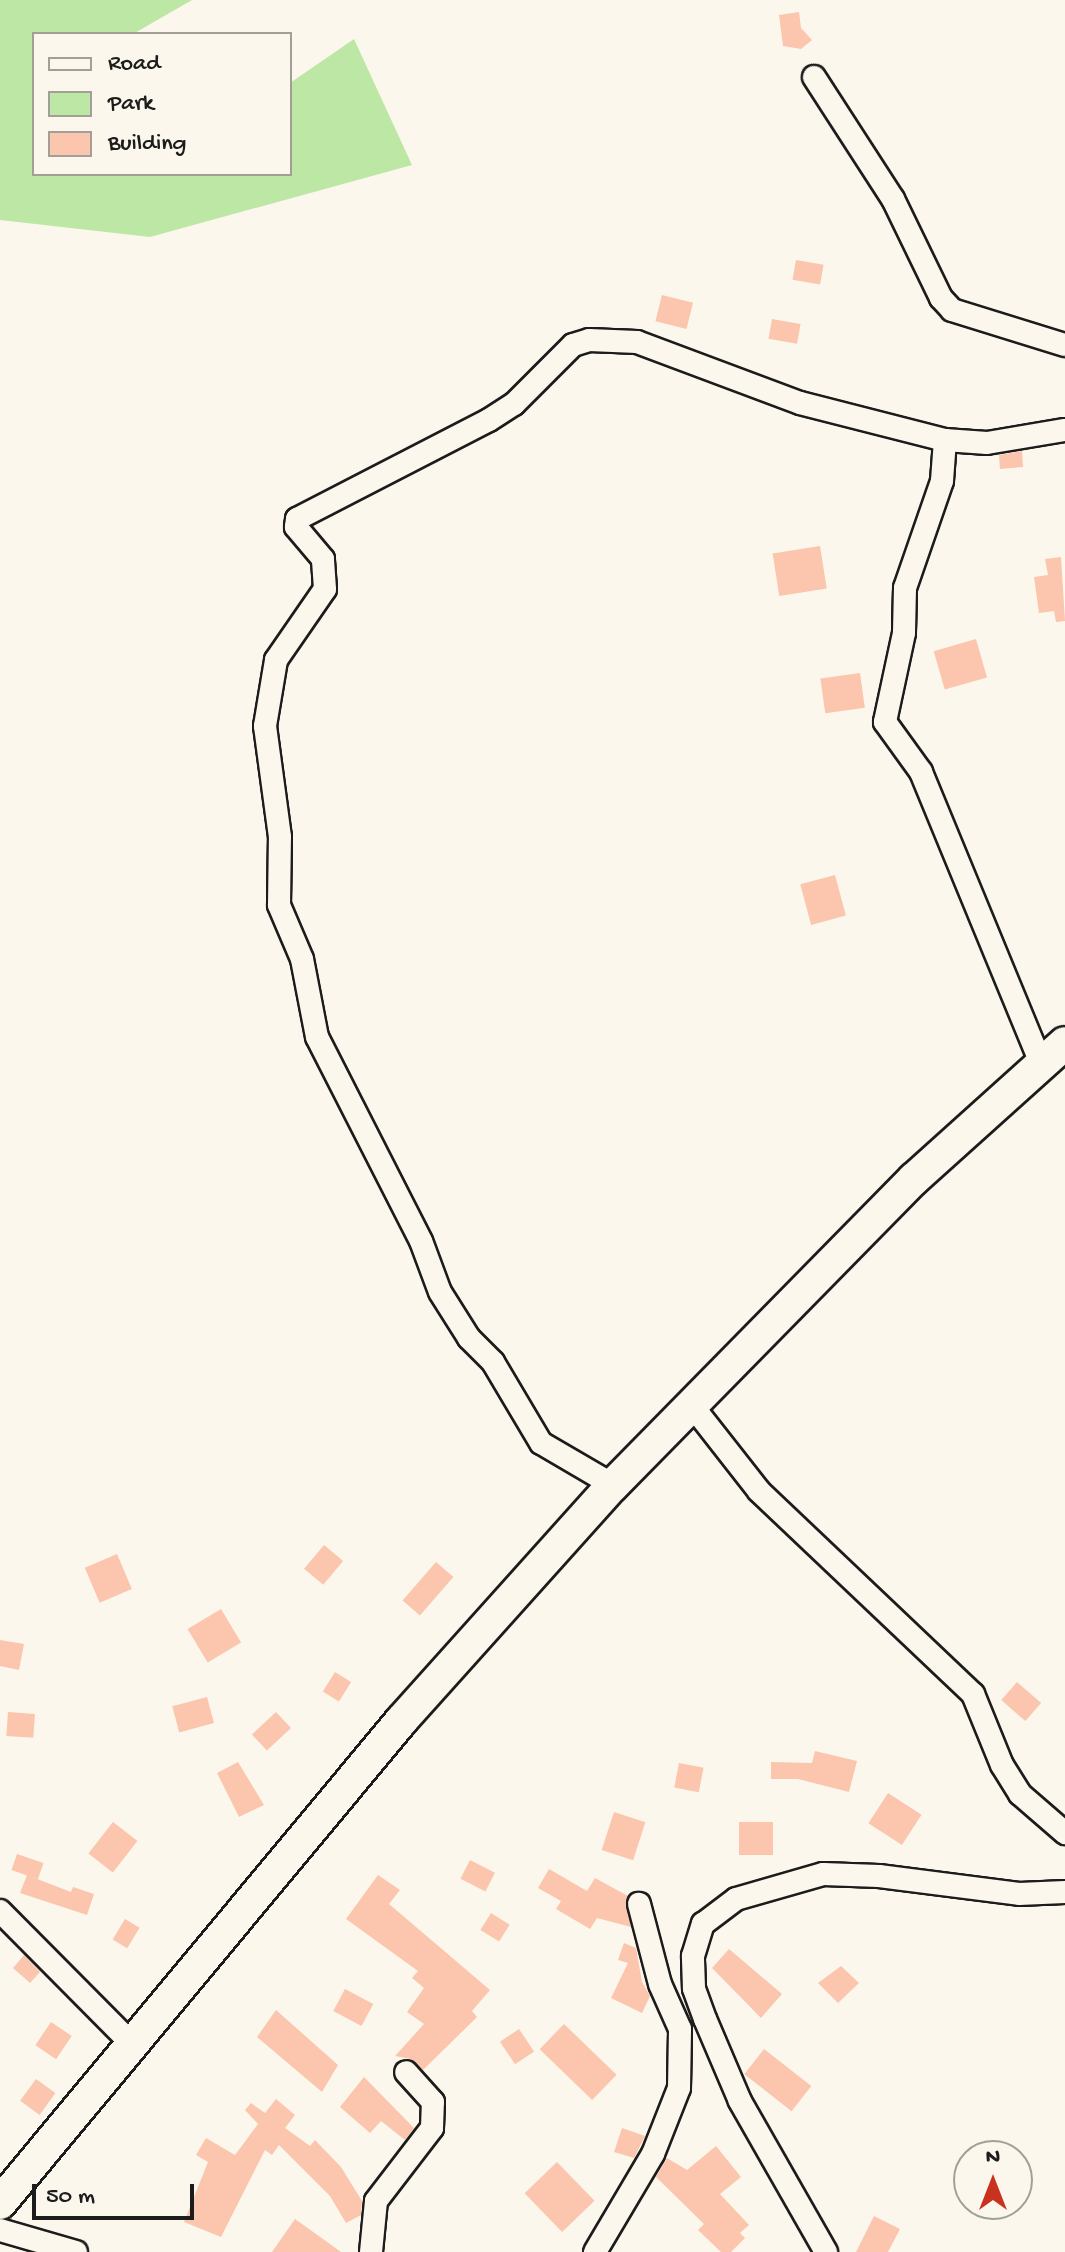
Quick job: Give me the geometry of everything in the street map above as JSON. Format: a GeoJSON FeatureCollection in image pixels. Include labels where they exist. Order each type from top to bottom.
{"type":"FeatureCollection","features":[{"type":"Feature","properties":{"kind":"street"},"geometry":{"type":"LineString","coordinates":[[814,77],[893,199],[941,298],[952,310],[1065,345]]}},
{"type":"Feature","properties":{"kind":"street"},"geometry":{"type":"LineString","coordinates":[[613,1485],[541,1443],[493,1362],[469,1338],[440,1292],[421,1241],[317,1037],[302,959],[279,905],[280,837],[265,726],[276,660],[325,589],[323,559],[296,527],[297,519],[489,420],[514,404],[573,345],[589,340],[637,342],[800,403],[945,440],[987,443],[1065,430]]}},
{"type":"Feature","properties":{"kind":"street"},"geometry":{"type":"LineString","coordinates":[[0,2203],[401,1721],[613,1485],[694,1408],[914,1179],[1053,1052],[921,772],[885,722],[904,633],[905,588],[942,481],[945,440]]}},
{"type":"Feature","properties":{"kind":"street"},"geometry":{"type":"LineString","coordinates":[[694,1408],[759,1491],[973,1694],[1002,1765],[1020,1794],[1065,1833]]}},
{"type":"Feature","properties":{"kind":"street"},"geometry":{"type":"LineString","coordinates":[[826,2252],[740,2101],[705,2019],[694,1988],[693,1956],[703,1924],[736,1899],[823,1874],[879,1876],[1019,1894],[1065,1892]]}},
{"type":"Feature","properties":{"kind":"street"},"geometry":{"type":"LineString","coordinates":[[595,2252],[653,2154],[679,2088],[680,2029],[660,1984],[639,1904]]}},
{"type":"Feature","properties":{"kind":"street"},"geometry":{"type":"LineString","coordinates":[[0,1911],[133,2045]]}},
{"type":"Feature","properties":{"kind":"street"},"geometry":{"type":"LineString","coordinates":[[371,2252],[376,2201],[432,2128],[433,2102],[406,2072]]}},
{"type":"Feature","properties":{"kind":"street"},"geometry":{"type":"LineString","coordinates":[[0,2230],[76,2252]]}},
{"type":"Feature","properties":{"kind":"green space"},"geometry":{"type":"Polygon","coordinates":[[[0,0],[192,0],[136,32],[32,32],[32,176],[292,176],[292,82],[354,39],[412,165],[150,237],[0,220],[0,0]]]}},
{"type":"Feature","properties":{"kind":"building"},"geometry":{"type":"Polygon","coordinates":[[[799,12],[801,28],[812,40],[801,49],[783,46],[779,15],[799,12]]]}},
{"type":"Feature","properties":{"kind":"building"},"geometry":{"type":"Polygon","coordinates":[[[796,260],[824,265],[820,285],[793,280],[796,260]]]}},
{"type":"Feature","properties":{"kind":"building"},"geometry":{"type":"Polygon","coordinates":[[[662,295],[693,303],[687,329],[655,321],[662,295]]]}},
{"type":"Feature","properties":{"kind":"building"},"geometry":{"type":"Polygon","coordinates":[[[772,319],[801,324],[797,344],[769,339],[772,319]]]}},
{"type":"Feature","properties":{"kind":"building"},"geometry":{"type":"Polygon","coordinates":[[[1022,451],[1023,467],[1000,469],[999,455],[1022,451]]]}},
{"type":"Feature","properties":{"kind":"building"},"geometry":{"type":"Polygon","coordinates":[[[820,546],[827,588],[779,596],[773,554],[820,546]]]}},
{"type":"Feature","properties":{"kind":"building"},"geometry":{"type":"Polygon","coordinates":[[[1061,557],[1065,621],[1056,622],[1054,611],[1039,613],[1034,577],[1048,575],[1045,559],[1061,557]]]}},
{"type":"Feature","properties":{"kind":"building"},"geometry":{"type":"Polygon","coordinates":[[[976,639],[987,677],[945,690],[934,651],[976,639]]]}},
{"type":"Feature","properties":{"kind":"building"},"geometry":{"type":"Polygon","coordinates":[[[860,673],[865,708],[825,713],[820,679],[860,673]]]}},
{"type":"Feature","properties":{"kind":"building"},"geometry":{"type":"Polygon","coordinates":[[[835,875],[846,916],[811,925],[800,884],[835,875]]]}},
{"type":"Feature","properties":{"kind":"building"},"geometry":{"type":"Polygon","coordinates":[[[324,1545],[343,1561],[323,1585],[304,1569],[324,1545]]]}},
{"type":"Feature","properties":{"kind":"building"},"geometry":{"type":"Polygon","coordinates":[[[117,1554],[132,1589],[100,1603],[85,1568],[117,1554]]]}},
{"type":"Feature","properties":{"kind":"building"},"geometry":{"type":"Polygon","coordinates":[[[436,1562],[453,1577],[420,1616],[403,1600],[436,1562]]]}},
{"type":"Feature","properties":{"kind":"building"},"geometry":{"type":"Polygon","coordinates":[[[221,1609],[241,1642],[208,1663],[188,1629],[221,1609]]]}},
{"type":"Feature","properties":{"kind":"building"},"geometry":{"type":"Polygon","coordinates":[[[0,1640],[24,1644],[19,1670],[0,1666],[0,1640]]]}},
{"type":"Feature","properties":{"kind":"building"},"geometry":{"type":"Polygon","coordinates":[[[335,1672],[351,1682],[339,1702],[323,1692],[335,1672]]]}},
{"type":"Feature","properties":{"kind":"building"},"geometry":{"type":"Polygon","coordinates":[[[1017,1682],[1041,1703],[1025,1721],[1001,1700],[1017,1682]]]}},
{"type":"Feature","properties":{"kind":"building"},"geometry":{"type":"Polygon","coordinates":[[[207,1697],[214,1723],[179,1732],[172,1706],[207,1697]]]}},
{"type":"Feature","properties":{"kind":"building"},"geometry":{"type":"Polygon","coordinates":[[[8,1712],[35,1714],[33,1738],[6,1736],[8,1712]]]}},
{"type":"Feature","properties":{"kind":"building"},"geometry":{"type":"Polygon","coordinates":[[[276,1712],[291,1728],[267,1751],[252,1735],[276,1712]]]}},
{"type":"Feature","properties":{"kind":"building"},"geometry":{"type":"Polygon","coordinates":[[[815,1751],[857,1761],[849,1792],[798,1779],[771,1779],[771,1762],[812,1763],[815,1751]]]}},
{"type":"Feature","properties":{"kind":"building"},"geometry":{"type":"Polygon","coordinates":[[[238,1762],[264,1805],[239,1817],[217,1773],[238,1762]]]}},
{"type":"Feature","properties":{"kind":"building"},"geometry":{"type":"Polygon","coordinates":[[[679,1763],[704,1768],[699,1792],[674,1788],[679,1763]]]}},
{"type":"Feature","properties":{"kind":"building"},"geometry":{"type":"Polygon","coordinates":[[[888,1793],[922,1815],[902,1845],[868,1823],[888,1793]]]}},
{"type":"Feature","properties":{"kind":"building"},"geometry":{"type":"Polygon","coordinates":[[[614,1812],[645,1822],[633,1860],[602,1850],[614,1812]]]}},
{"type":"Feature","properties":{"kind":"building"},"geometry":{"type":"Polygon","coordinates":[[[113,1822],[137,1841],[113,1873],[88,1854],[113,1822]]]}},
{"type":"Feature","properties":{"kind":"building"},"geometry":{"type":"Polygon","coordinates":[[[739,1822],[773,1822],[773,1855],[739,1855],[739,1822]]]}},
{"type":"Feature","properties":{"kind":"building"},"geometry":{"type":"Polygon","coordinates":[[[17,1854],[43,1863],[38,1879],[11,1870],[17,1854]]]}},
{"type":"Feature","properties":{"kind":"building"},"geometry":{"type":"Polygon","coordinates":[[[470,1860],[495,1873],[485,1891],[460,1879],[470,1860]]]}},
{"type":"Feature","properties":{"kind":"building"},"geometry":{"type":"Polygon","coordinates":[[[549,1869],[587,1891],[595,1878],[628,1896],[631,1927],[597,1918],[590,1929],[556,1909],[561,1901],[538,1888],[549,1869]]]}},
{"type":"Feature","properties":{"kind":"building"},"geometry":{"type":"Polygon","coordinates":[[[27,1875],[71,1892],[73,1887],[94,1894],[87,1915],[20,1893],[27,1875]]]}},
{"type":"Feature","properties":{"kind":"building"},"geometry":{"type":"Polygon","coordinates":[[[378,1875],[400,1890],[389,1904],[490,1990],[472,2011],[477,2017],[423,2070],[411,2059],[395,2056],[424,2024],[407,2012],[424,1988],[412,1978],[418,1971],[346,1919],[378,1875]]]}},
{"type":"Feature","properties":{"kind":"building"},"geometry":{"type":"Polygon","coordinates":[[[491,1913],[510,1925],[499,1942],[480,1930],[491,1913]]]}},
{"type":"Feature","properties":{"kind":"building"},"geometry":{"type":"Polygon","coordinates":[[[125,1919],[140,1928],[127,1948],[113,1940],[125,1919]]]}},
{"type":"Feature","properties":{"kind":"building"},"geometry":{"type":"Polygon","coordinates":[[[624,1943],[636,1948],[642,1982],[650,1996],[642,2013],[611,1998],[628,1963],[618,1960],[624,1943]]]}},
{"type":"Feature","properties":{"kind":"building"},"geometry":{"type":"Polygon","coordinates":[[[729,1949],[782,1994],[761,2018],[712,1968],[729,1949]]]}},
{"type":"Feature","properties":{"kind":"building"},"geometry":{"type":"Polygon","coordinates":[[[24,1955],[40,1972],[30,1983],[13,1968],[24,1955]]]}},
{"type":"Feature","properties":{"kind":"building"},"geometry":{"type":"Polygon","coordinates":[[[841,1966],[859,1983],[838,2003],[818,1983],[841,1966]]]}},
{"type":"Feature","properties":{"kind":"building"},"geometry":{"type":"Polygon","coordinates":[[[345,1989],[373,2004],[362,2026],[333,2011],[345,1989]]]}},
{"type":"Feature","properties":{"kind":"building"},"geometry":{"type":"Polygon","coordinates":[[[276,2010],[338,2065],[322,2092],[257,2037],[276,2010]]]}},
{"type":"Feature","properties":{"kind":"building"},"geometry":{"type":"Polygon","coordinates":[[[51,2022],[72,2036],[56,2059],[35,2045],[51,2022]]]}},
{"type":"Feature","properties":{"kind":"building"},"geometry":{"type":"Polygon","coordinates":[[[564,2024],[617,2075],[592,2100],[540,2049],[564,2024]]]}},
{"type":"Feature","properties":{"kind":"building"},"geometry":{"type":"Polygon","coordinates":[[[519,2029],[534,2051],[515,2064],[500,2042],[519,2029]]]}},
{"type":"Feature","properties":{"kind":"building"},"geometry":{"type":"Polygon","coordinates":[[[764,2049],[811,2086],[792,2111],[744,2074],[764,2049]]]}},
{"type":"Feature","properties":{"kind":"building"},"geometry":{"type":"Polygon","coordinates":[[[364,2077],[414,2128],[405,2140],[381,2121],[370,2133],[340,2107],[364,2077]]]}},
{"type":"Feature","properties":{"kind":"building"},"geometry":{"type":"Polygon","coordinates":[[[36,2079],[55,2093],[40,2115],[20,2101],[36,2079]]]}},
{"type":"Feature","properties":{"kind":"building"},"geometry":{"type":"Polygon","coordinates":[[[276,2099],[295,2115],[285,2128],[310,2146],[315,2140],[341,2167],[362,2201],[361,2215],[346,2223],[330,2196],[279,2145],[272,2155],[265,2150],[221,2237],[184,2222],[208,2162],[196,2155],[206,2138],[235,2155],[258,2124],[245,2110],[251,2103],[265,2113],[276,2099]]]}},
{"type":"Feature","properties":{"kind":"building"},"geometry":{"type":"Polygon","coordinates":[[[622,2128],[645,2136],[634,2158],[614,2152],[622,2128]]]}},
{"type":"Feature","properties":{"kind":"building"},"geometry":{"type":"Polygon","coordinates":[[[716,2146],[741,2177],[720,2194],[749,2225],[740,2233],[745,2238],[731,2252],[721,2252],[698,2230],[704,2224],[656,2177],[667,2158],[687,2170],[716,2146]]]}},
{"type":"Feature","properties":{"kind":"building"},"geometry":{"type":"Polygon","coordinates":[[[557,2162],[595,2201],[562,2232],[525,2193],[557,2162]]]}},
{"type":"Feature","properties":{"kind":"building"},"geometry":{"type":"Polygon","coordinates":[[[874,2216],[900,2229],[888,2252],[856,2252],[874,2216]]]}},
{"type":"Feature","properties":{"kind":"building"},"geometry":{"type":"Polygon","coordinates":[[[295,2219],[323,2239],[341,2252],[272,2252],[295,2219]]]}}]}
